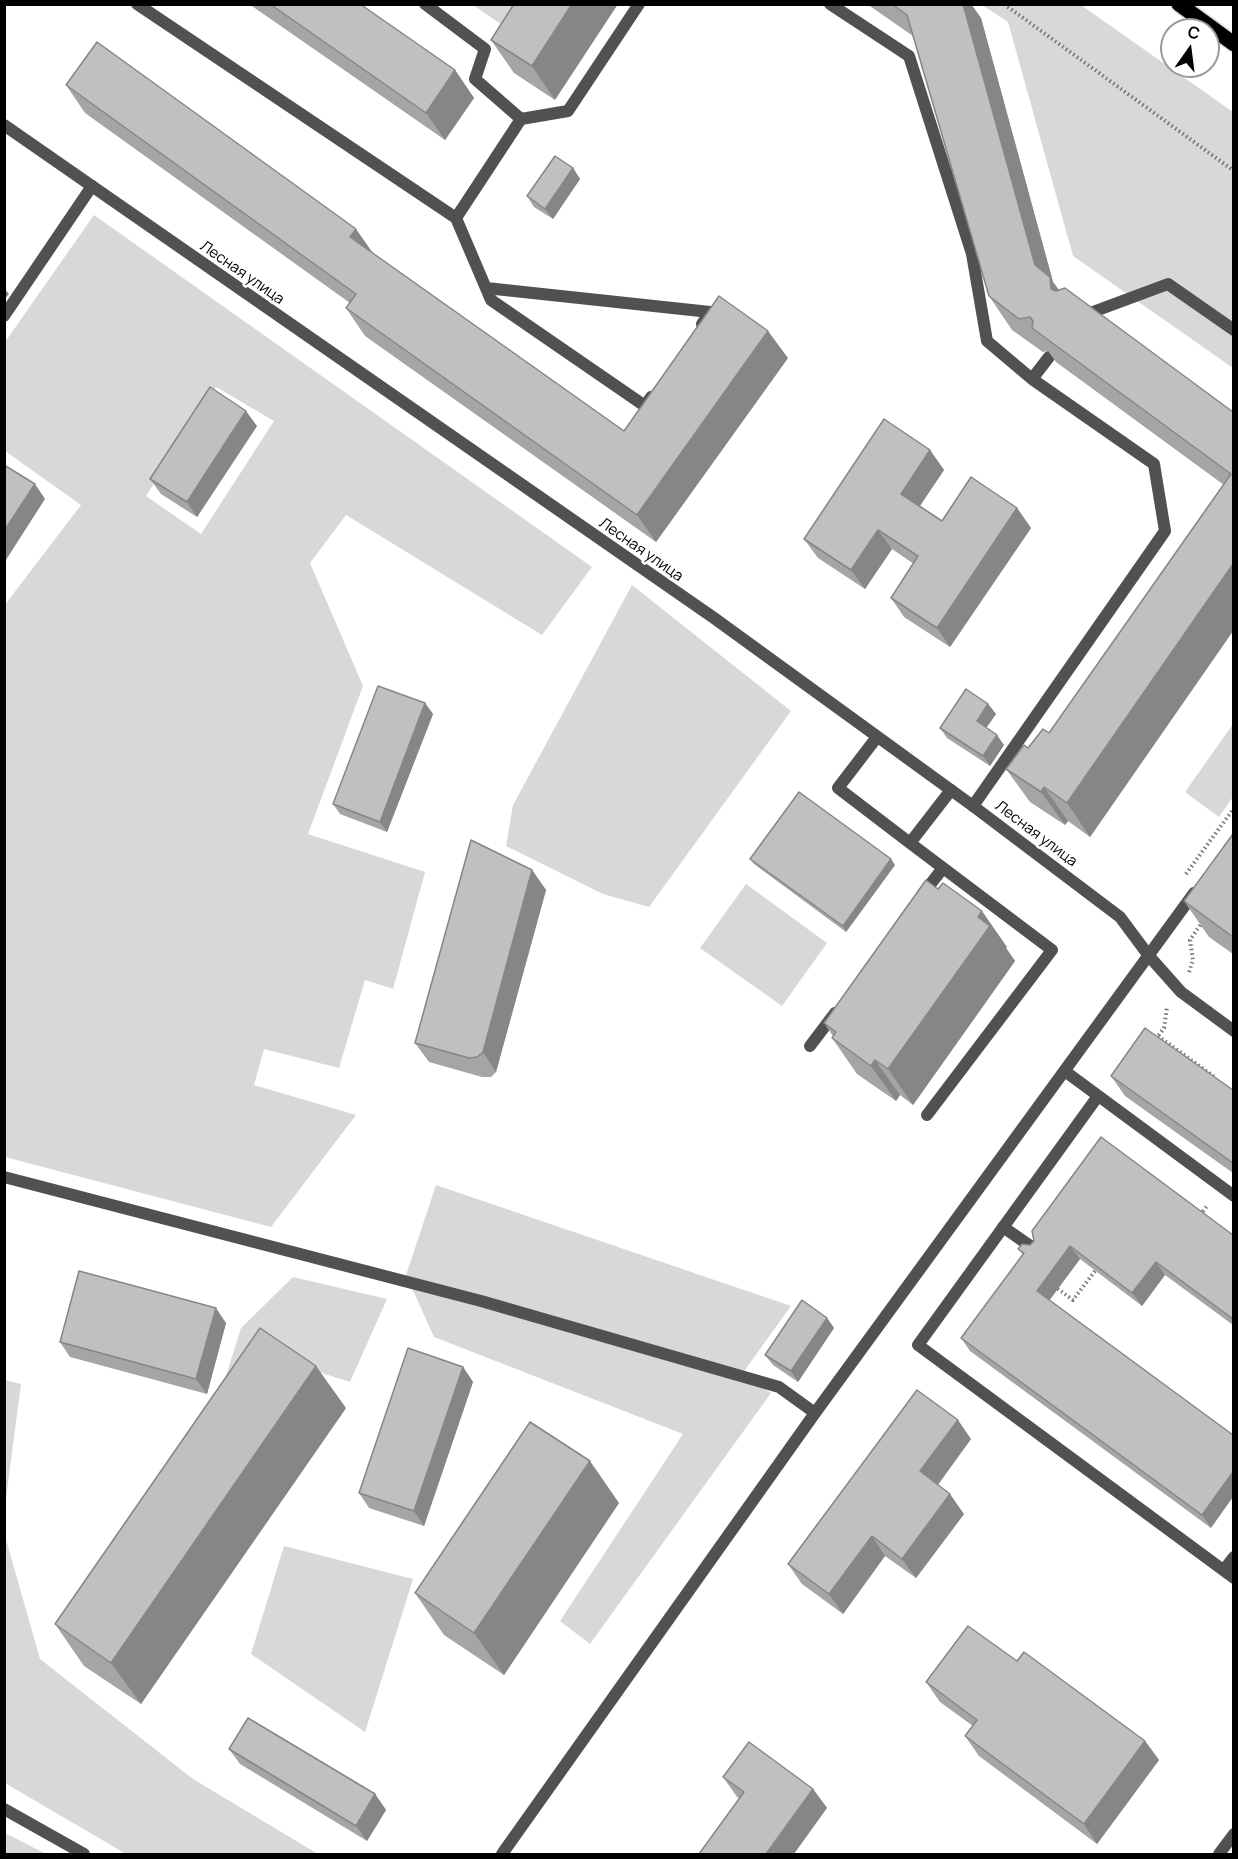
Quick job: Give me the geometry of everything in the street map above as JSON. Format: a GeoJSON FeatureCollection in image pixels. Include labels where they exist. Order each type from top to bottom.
{"type":"FeatureCollection","features":[{"type":"Feature","properties":{"kind":"main road"},"geometry":{"type":"LineString","coordinates":[[1179,4],[1233,44]]}},
{"type":"Feature","properties":{"kind":"street"},"geometry":{"type":"LineString","coordinates":[[137,4],[456,218],[491,300],[645,406],[658,387]]}},
{"type":"Feature","properties":{"kind":"street"},"geometry":{"type":"LineString","coordinates":[[425,4],[485,49],[476,79],[521,119]]}},
{"type":"Feature","properties":{"kind":"street"},"geometry":{"type":"LineString","coordinates":[[456,218],[521,119],[568,111],[639,4]]}},
{"type":"Feature","properties":{"kind":"street"},"geometry":{"type":"LineString","coordinates":[[830,4],[909,56],[972,254],[987,341],[1032,379],[1154,464],[1165,531],[973,806]]}},
{"type":"Feature","properties":{"kind":"street","name":"Лесная улица"},"geometry":{"type":"LineString","coordinates":[[4,125],[714,618],[973,806],[1120,917],[1149,956],[1181,992],[1233,1030]]}},
{"type":"Feature","properties":{"kind":"street"},"geometry":{"type":"LineString","coordinates":[[4,315],[92,186]]}},
{"type":"Feature","properties":{"kind":"street"},"geometry":{"type":"LineString","coordinates":[[1080,316],[1168,284],[1233,330]]}},
{"type":"Feature","properties":{"kind":"street"},"geometry":{"type":"LineString","coordinates":[[486,288],[711,312],[697,331]]}},
{"type":"Feature","properties":{"kind":"street"},"geometry":{"type":"LineString","coordinates":[[1032,379],[1049,357]]}},
{"type":"Feature","properties":{"kind":"street"},"geometry":{"type":"LineString","coordinates":[[877,737],[838,788],[1052,950],[927,1115]]}},
{"type":"Feature","properties":{"kind":"street"},"geometry":{"type":"LineString","coordinates":[[910,843],[951,790]]}},
{"type":"Feature","properties":{"kind":"street"},"geometry":{"type":"LineString","coordinates":[[915,905],[943,868]]}},
{"type":"Feature","properties":{"kind":"street"},"geometry":{"type":"LineString","coordinates":[[502,1854],[815,1413],[1066,1072],[1200,885]]}},
{"type":"Feature","properties":{"kind":"street"},"geometry":{"type":"LineString","coordinates":[[810,1046],[845,999]]}},
{"type":"Feature","properties":{"kind":"street"},"geometry":{"type":"LineString","coordinates":[[1066,1072],[1233,1196]]}},
{"type":"Feature","properties":{"kind":"street"},"geometry":{"type":"LineString","coordinates":[[1098,1096],[918,1345],[1228,1574],[1233,1557]]}},
{"type":"Feature","properties":{"kind":"street"},"geometry":{"type":"LineString","coordinates":[[4,1177],[481,1301],[779,1387],[815,1413]]}},
{"type":"Feature","properties":{"kind":"street"},"geometry":{"type":"LineString","coordinates":[[1003,1227],[1036,1250]]}},
{"type":"Feature","properties":{"kind":"street"},"geometry":{"type":"LineString","coordinates":[[4,1809],[84,1854]]}},
{"type":"Feature","properties":{"kind":"street"},"geometry":{"type":"LineString","coordinates":[[1219,1854],[1233,1834]]}},
{"type":"Feature","properties":{"kind":"path"},"geometry":{"type":"LineString","coordinates":[[1004,4],[1233,171]]}},
{"type":"Feature","properties":{"kind":"path"},"geometry":{"type":"LineString","coordinates":[[1180,883],[1233,808]]}},
{"type":"Feature","properties":{"kind":"path"},"geometry":{"type":"LineString","coordinates":[[1188,976],[1193,960],[1190,940],[1209,913]]}},
{"type":"Feature","properties":{"kind":"path"},"geometry":{"type":"LineString","coordinates":[[1152,1044],[1164,1028],[1167,1006]]}},
{"type":"Feature","properties":{"kind":"path"},"geometry":{"type":"LineString","coordinates":[[1158,1036],[1224,1084]]}},
{"type":"Feature","properties":{"kind":"path"},"geometry":{"type":"LineString","coordinates":[[1199,1216],[1206,1206]]}},
{"type":"Feature","properties":{"kind":"path"},"geometry":{"type":"LineString","coordinates":[[1047,1281],[1073,1300],[1099,1265]]}},
{"type":"Feature","properties":{"kind":"shaded area"},"geometry":{"type":"Polygon","coordinates":[[[473,5],[522,5],[505,27],[473,5]]]}},
{"type":"Feature","properties":{"kind":"shaded area"},"geometry":{"type":"Polygon","coordinates":[[[982,5],[1081,5],[1160,61],[1160,78],[1185,78],[1233,112],[1233,368],[1073,256],[1008,22],[982,5]]]}},
{"type":"Feature","properties":{"kind":"shaded area"},"geometry":{"type":"Polygon","coordinates":[[[94,215],[592,567],[542,635],[346,515],[310,563],[363,686],[308,834],[425,872],[393,989],[365,980],[339,1068],[264,1049],[254,1085],[356,1115],[271,1227],[5,1157],[4,606],[81,505],[5,451],[5,342],[94,215]],[[216,387],[146,496],[201,534],[274,421],[216,387]]]}},
{"type":"Feature","properties":{"kind":"shaded area"},"geometry":{"type":"Polygon","coordinates":[[[632,585],[791,711],[649,907],[603,894],[506,846],[513,805],[632,585]]]}},
{"type":"Feature","properties":{"kind":"shaded area"},"geometry":{"type":"Polygon","coordinates":[[[1233,724],[1233,797],[1219,817],[1185,792],[1233,724]]]}},
{"type":"Feature","properties":{"kind":"shaded area"},"geometry":{"type":"Polygon","coordinates":[[[746,884],[827,943],[782,1006],[700,948],[746,884]]]}},
{"type":"Feature","properties":{"kind":"shaded area"},"geometry":{"type":"Polygon","coordinates":[[[436,1185],[791,1306],[742,1374],[771,1393],[590,1644],[560,1621],[683,1434],[434,1337],[406,1275],[436,1185]]]}},
{"type":"Feature","properties":{"kind":"shaded area"},"geometry":{"type":"Polygon","coordinates":[[[293,1277],[387,1299],[350,1382],[287,1362],[224,1382],[241,1328],[293,1277]]]}},
{"type":"Feature","properties":{"kind":"shaded area"},"geometry":{"type":"Polygon","coordinates":[[[4,1380],[21,1384],[5,1506],[4,1380]]]}},
{"type":"Feature","properties":{"kind":"shaded area"},"geometry":{"type":"Polygon","coordinates":[[[5,1536],[40,1659],[193,1779],[318,1854],[126,1854],[5,1783],[5,1536]]]}},
{"type":"Feature","properties":{"kind":"shaded area"},"geometry":{"type":"Polygon","coordinates":[[[284,1546],[413,1579],[365,1732],[251,1654],[284,1546]]]}},
{"type":"Feature","properties":{"kind":"shaded area"},"geometry":{"type":"Polygon","coordinates":[[[5,1833],[46,1854],[5,1854],[5,1833]]]}},
{"type":"Feature","properties":{"kind":"building"},"geometry":{"type":"Polygon","coordinates":[[[270,4],[360,4],[455,70],[426,113],[270,4]]]}},
{"type":"Feature","properties":{"kind":"building"},"geometry":{"type":"Polygon","coordinates":[[[514,4],[572,4],[532,66],[491,40],[514,4]]]}},
{"type":"Feature","properties":{"kind":"building"},"geometry":{"type":"Polygon","coordinates":[[[892,4],[963,4],[1035,265],[1050,277],[1051,289],[1056,291],[1065,288],[1233,412],[1233,564],[1067,803],[1044,787],[1041,792],[1006,769],[1024,745],[1028,748],[1043,729],[1049,733],[1231,474],[1032,328],[1033,321],[1030,317],[1019,319],[989,296],[907,15],[892,4]]]}},
{"type":"Feature","properties":{"kind":"building"},"geometry":{"type":"Polygon","coordinates":[[[97,42],[356,229],[350,237],[624,431],[719,296],[768,331],[637,515],[346,308],[356,294],[66,85],[97,42]]]}},
{"type":"Feature","properties":{"kind":"building"},"geometry":{"type":"Polygon","coordinates":[[[555,156],[573,168],[545,209],[527,196],[555,156]]]}},
{"type":"Feature","properties":{"kind":"building"},"geometry":{"type":"Polygon","coordinates":[[[210,387],[246,411],[187,502],[150,479],[210,387]]]}},
{"type":"Feature","properties":{"kind":"building"},"geometry":{"type":"Polygon","coordinates":[[[884,419],[930,450],[901,494],[942,521],[971,477],[1017,508],[937,628],[891,598],[918,556],[878,530],[851,570],[804,539],[884,419]]]}},
{"type":"Feature","properties":{"kind":"building"},"geometry":{"type":"Polygon","coordinates":[[[4,465],[35,484],[4,531],[4,465]]]}},
{"type":"Feature","properties":{"kind":"building"},"geometry":{"type":"Polygon","coordinates":[[[378,686],[425,703],[380,822],[333,804],[378,686]]]}},
{"type":"Feature","properties":{"kind":"building"},"geometry":{"type":"Polygon","coordinates":[[[966,689],[988,704],[977,721],[997,735],[983,756],[940,728],[966,689]]]}},
{"type":"Feature","properties":{"kind":"building"},"geometry":{"type":"Polygon","coordinates":[[[799,792],[891,859],[843,926],[750,859],[799,792]]]}},
{"type":"Feature","properties":{"kind":"building"},"geometry":{"type":"Polygon","coordinates":[[[1233,834],[1233,937],[1184,901],[1233,834]]]}},
{"type":"Feature","properties":{"kind":"building"},"geometry":{"type":"Polygon","coordinates":[[[471,840],[532,870],[483,1052],[477,1057],[469,1058],[415,1043],[471,840]]]}},
{"type":"Feature","properties":{"kind":"building"},"geometry":{"type":"Polygon","coordinates":[[[926,880],[938,889],[943,883],[982,911],[978,917],[990,926],[888,1069],[875,1060],[871,1066],[832,1038],[836,1032],[824,1023],[926,880]]]}},
{"type":"Feature","properties":{"kind":"building"},"geometry":{"type":"Polygon","coordinates":[[[1145,1028],[1233,1090],[1233,1163],[1111,1076],[1145,1028]]]}},
{"type":"Feature","properties":{"kind":"building"},"geometry":{"type":"Polygon","coordinates":[[[1101,1137],[1233,1235],[1233,1319],[1156,1262],[1132,1293],[1070,1246],[1037,1291],[1233,1435],[1233,1472],[1202,1515],[961,1338],[1024,1253],[1018,1249],[1022,1244],[1030,1245],[1034,1241],[1032,1231],[1101,1137]]]}},
{"type":"Feature","properties":{"kind":"building"},"geometry":{"type":"Polygon","coordinates":[[[79,1271],[216,1308],[196,1379],[60,1342],[79,1271]]]}},
{"type":"Feature","properties":{"kind":"building"},"geometry":{"type":"Polygon","coordinates":[[[802,1300],[827,1318],[791,1371],[765,1355],[802,1300]]]}},
{"type":"Feature","properties":{"kind":"building"},"geometry":{"type":"Polygon","coordinates":[[[260,1328],[316,1366],[111,1663],[55,1624],[260,1328]]]}},
{"type":"Feature","properties":{"kind":"building"},"geometry":{"type":"Polygon","coordinates":[[[408,1348],[463,1367],[414,1511],[359,1493],[408,1348]]]}},
{"type":"Feature","properties":{"kind":"building"},"geometry":{"type":"Polygon","coordinates":[[[917,1390],[958,1420],[920,1471],[950,1494],[902,1559],[872,1536],[829,1594],[788,1564],[917,1390]]]}},
{"type":"Feature","properties":{"kind":"building"},"geometry":{"type":"Polygon","coordinates":[[[530,1422],[590,1461],[474,1633],[415,1593],[530,1422]]]}},
{"type":"Feature","properties":{"kind":"building"},"geometry":{"type":"Polygon","coordinates":[[[968,1626],[1017,1661],[1024,1652],[1145,1741],[1084,1824],[965,1736],[977,1720],[926,1682],[968,1626]]]}},
{"type":"Feature","properties":{"kind":"building"},"geometry":{"type":"Polygon","coordinates":[[[248,1718],[375,1794],[356,1826],[229,1749],[248,1718]]]}},
{"type":"Feature","properties":{"kind":"building"},"geometry":{"type":"Polygon","coordinates":[[[749,1742],[813,1789],[766,1854],[699,1854],[744,1792],[723,1777],[749,1742]]]}}]}
